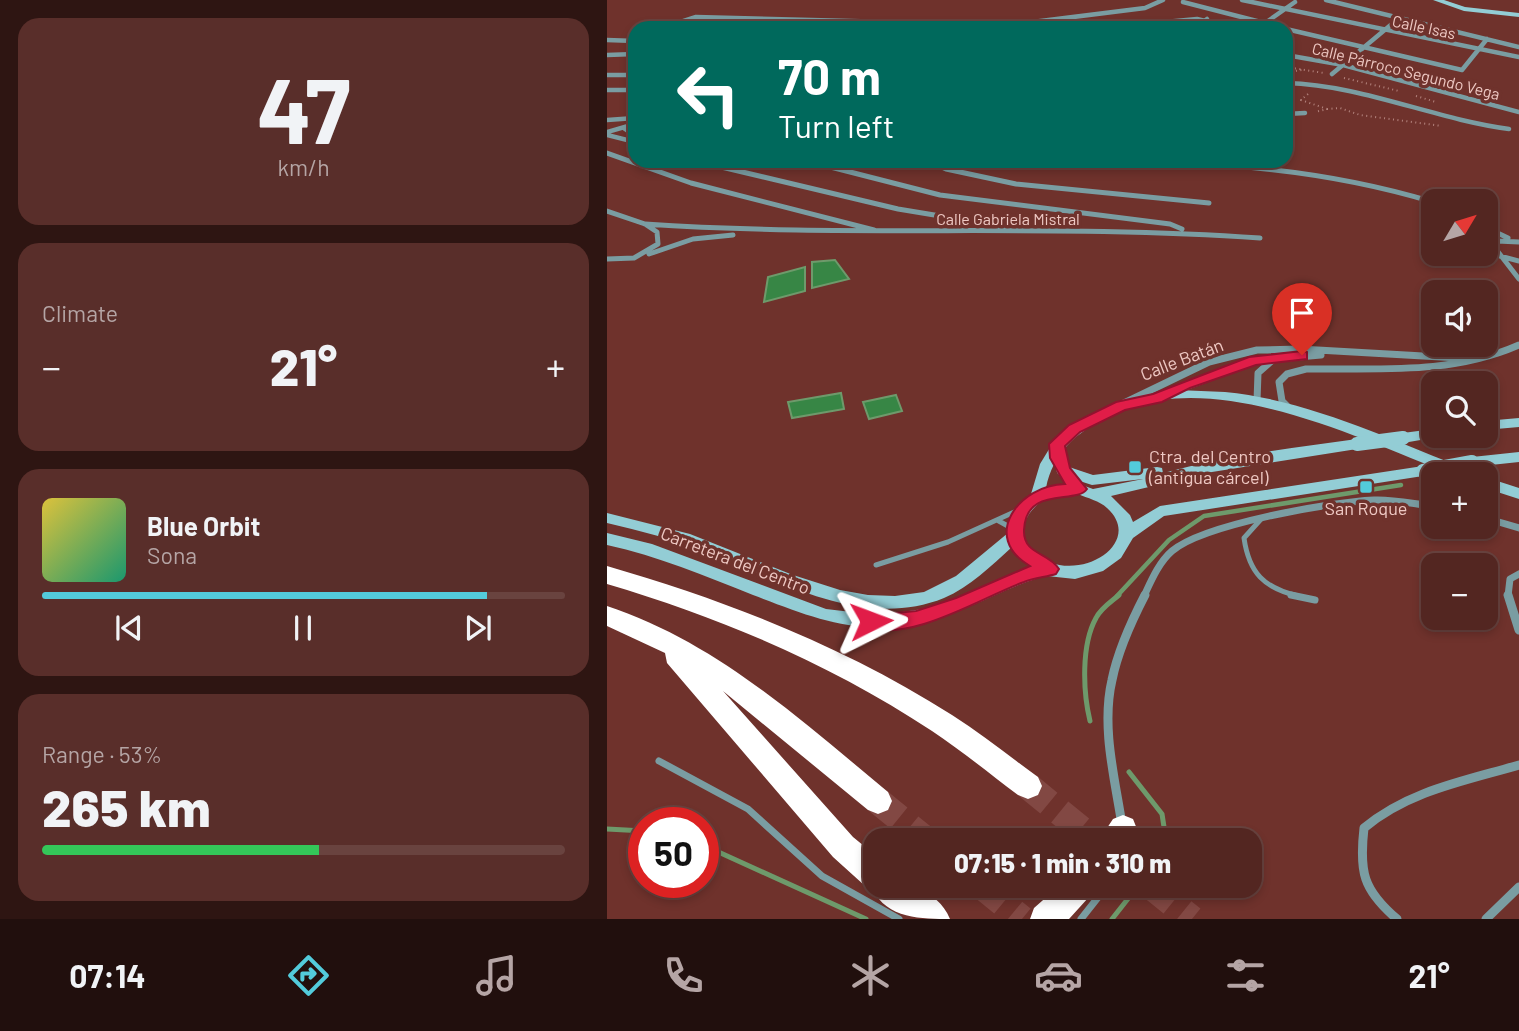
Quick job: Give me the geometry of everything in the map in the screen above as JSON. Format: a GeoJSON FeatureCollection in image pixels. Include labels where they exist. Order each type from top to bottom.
{"type":"FeatureCollection","features":[{"type":"Feature","properties":{"kind":"highway"},"geometry":{"type":"LineString","coordinates":[[607,575],[640,584],[795,643],[869,680],[943,724],[1028,786]]}},
{"type":"Feature","properties":{"kind":"highway"},"geometry":{"type":"LineString","coordinates":[[607,616],[663,642],[732,683],[878,801]]}},
{"type":"Feature","properties":{"kind":"highway"},"geometry":{"type":"LineString","coordinates":[[663,642],[843,847],[863,864]]}},
{"type":"Feature","properties":{"kind":"highway"},"geometry":{"type":"LineString","coordinates":[[904,898],[935,919]]}},
{"type":"Feature","properties":{"kind":"highway"},"geometry":{"type":"LineString","coordinates":[[1045,919],[1068,898]]}},
{"type":"Feature","properties":{"kind":"main road"},"geometry":{"type":"LineString","coordinates":[[1437,0],[1463,9],[1519,15]]}},
{"type":"Feature","properties":{"kind":"main road"},"geometry":{"type":"LineString","coordinates":[[1038,496],[1039,486],[1057,444],[1096,415],[1121,405],[1194,394],[1257,401],[1290,409],[1450,462]]}},
{"type":"Feature","properties":{"kind":"main road"},"geometry":{"type":"LineString","coordinates":[[1498,424],[1519,422]]}},
{"type":"Feature","properties":{"kind":"main road"},"geometry":{"type":"LineString","coordinates":[[1095,493],[1120,510],[1127,534],[1123,547],[1114,558],[1101,566],[1076,572],[1050,569],[1026,556],[1015,533],[1016,521],[1023,508],[1038,496],[1058,490],[1079,489],[1095,493],[1124,491],[1190,471],[1421,436]]}},
{"type":"Feature","properties":{"kind":"main road"},"geometry":{"type":"LineString","coordinates":[[1057,444],[1063,470],[1079,489]]}},
{"type":"Feature","properties":{"kind":"main road"},"geometry":{"type":"LineString","coordinates":[[1495,462],[1517,457]]}},
{"type":"Feature","properties":{"kind":"main road"},"geometry":{"type":"LineString","coordinates":[[1063,470],[1101,480],[1167,470],[1190,471]]}},
{"type":"Feature","properties":{"kind":"main road"},"geometry":{"type":"LineString","coordinates":[[1127,534],[1160,511],[1210,501],[1421,471]]}},
{"type":"Feature","properties":{"kind":"main road"},"geometry":{"type":"LineString","coordinates":[[1498,487],[1519,494]]}},
{"type":"Feature","properties":{"kind":"main road"},"geometry":{"type":"LineString","coordinates":[[607,518],[708,547],[828,595],[889,602],[925,598],[954,584],[977,570],[1015,533]]}},
{"type":"Feature","properties":{"kind":"main road","name":"Carretera del Centro"},"geometry":{"type":"LineString","coordinates":[[607,539],[647,548],[825,615],[856,621],[916,618],[962,604],[1022,575],[1050,569]]}},
{"type":"Feature","properties":{"kind":"street"},"geometry":{"type":"LineString","coordinates":[[1039,21],[1145,8],[1163,0]]}},
{"type":"Feature","properties":{"kind":"street","name":"Calle Isas"},"geometry":{"type":"LineString","coordinates":[[1242,0],[1477,51],[1519,57]]}},
{"type":"Feature","properties":{"kind":"street"},"geometry":{"type":"LineString","coordinates":[[1326,0],[1519,47]]}},
{"type":"Feature","properties":{"kind":"street"},"geometry":{"type":"LineString","coordinates":[[1185,1],[1256,21]]}},
{"type":"Feature","properties":{"kind":"street"},"geometry":{"type":"LineString","coordinates":[[1267,21],[1295,2]]}},
{"type":"Feature","properties":{"kind":"street"},"geometry":{"type":"LineString","coordinates":[[1106,12],[1112,21]]}},
{"type":"Feature","properties":{"kind":"street"},"geometry":{"type":"LineString","coordinates":[[1205,20],[1220,12]]}},
{"type":"Feature","properties":{"kind":"street"},"geometry":{"type":"LineString","coordinates":[[684,21],[696,17],[778,21]]}},
{"type":"Feature","properties":{"kind":"street"},"geometry":{"type":"LineString","coordinates":[[1331,74],[1399,18]]}},
{"type":"Feature","properties":{"kind":"street"},"geometry":{"type":"LineString","coordinates":[[1190,21],[1209,21]]}},
{"type":"Feature","properties":{"kind":"street"},"geometry":{"type":"LineString","coordinates":[[1293,30],[1462,70],[1487,39]]}},
{"type":"Feature","properties":{"kind":"street"},"geometry":{"type":"LineString","coordinates":[[607,40],[628,40]]}},
{"type":"Feature","properties":{"kind":"street"},"geometry":{"type":"LineString","coordinates":[[607,55],[628,54]]}},
{"type":"Feature","properties":{"kind":"street","name":"Calle Párroco Segundo Vega"},"geometry":{"type":"LineString","coordinates":[[1293,56],[1343,65],[1519,112]]}},
{"type":"Feature","properties":{"kind":"street"},"geometry":{"type":"LineString","coordinates":[[607,75],[628,75]]}},
{"type":"Feature","properties":{"kind":"street"},"geometry":{"type":"LineString","coordinates":[[1293,84],[1357,89],[1407,108],[1509,129]]}},
{"type":"Feature","properties":{"kind":"street"},"geometry":{"type":"LineString","coordinates":[[607,90],[628,90]]}},
{"type":"Feature","properties":{"kind":"street"},"geometry":{"type":"LineString","coordinates":[[1293,114],[1305,113]]}},
{"type":"Feature","properties":{"kind":"street"},"geometry":{"type":"LineString","coordinates":[[624,118],[628,121]]}},
{"type":"Feature","properties":{"kind":"street"},"geometry":{"type":"LineString","coordinates":[[608,119],[628,118]]}},
{"type":"Feature","properties":{"kind":"street"},"geometry":{"type":"LineString","coordinates":[[607,134],[627,127]]}},
{"type":"Feature","properties":{"kind":"street"},"geometry":{"type":"LineString","coordinates":[[607,134],[628,140]]}},
{"type":"Feature","properties":{"kind":"street"},"geometry":{"type":"LineString","coordinates":[[607,153],[628,160]]}},
{"type":"Feature","properties":{"kind":"street"},"geometry":{"type":"LineString","coordinates":[[649,168],[691,183],[882,233]]}},
{"type":"Feature","properties":{"kind":"street"},"geometry":{"type":"LineString","coordinates":[[725,168],[898,209],[1026,231]]}},
{"type":"Feature","properties":{"kind":"street"},"geometry":{"type":"LineString","coordinates":[[834,168],[940,195],[1170,224],[1186,231]]}},
{"type":"Feature","properties":{"kind":"street"},"geometry":{"type":"LineString","coordinates":[[937,168],[1008,181],[1209,203]]}},
{"type":"Feature","properties":{"kind":"street"},"geometry":{"type":"LineString","coordinates":[[1270,168],[1340,176],[1386,186],[1421,198]]}},
{"type":"Feature","properties":{"kind":"street","name":"Calle Gabriela Mistral"},"geometry":{"type":"LineString","coordinates":[[607,211],[645,224],[756,232],[1186,231],[1260,238]]}},
{"type":"Feature","properties":{"kind":"street"},"geometry":{"type":"LineString","coordinates":[[642,256],[658,244],[657,232],[645,224]]}},
{"type":"Feature","properties":{"kind":"street","name":"Calle Gabriela Mistral"},"geometry":{"type":"LineString","coordinates":[[607,259],[620,261],[642,256],[693,239],[756,232]]}},
{"type":"Feature","properties":{"kind":"street"},"geometry":{"type":"LineString","coordinates":[[1498,233],[1515,241]]}},
{"type":"Feature","properties":{"kind":"street"},"geometry":{"type":"LineString","coordinates":[[1498,252],[1519,261]]}},
{"type":"Feature","properties":{"kind":"street"},"geometry":{"type":"LineString","coordinates":[[1498,254],[1519,279]]}},
{"type":"Feature","properties":{"kind":"street","name":"Calle Batán"},"geometry":{"type":"LineString","coordinates":[[1290,409],[1279,393],[1279,382],[1287,374],[1306,369],[1449,366],[1519,345]]}},
{"type":"Feature","properties":{"kind":"street","name":"Calle Batán"},"geometry":{"type":"LineString","coordinates":[[1121,405],[1209,362],[1257,350],[1300,349],[1476,359]]}},
{"type":"Feature","properties":{"kind":"street","name":"Calle Batán"},"geometry":{"type":"LineString","coordinates":[[1276,357],[1300,349]]}},
{"type":"Feature","properties":{"kind":"street","name":"Calle Batán"},"geometry":{"type":"LineString","coordinates":[[1157,398],[1254,360],[1355,353]]}},
{"type":"Feature","properties":{"kind":"street"},"geometry":{"type":"LineString","coordinates":[[1257,401],[1258,373],[1276,357]]}},
{"type":"Feature","properties":{"kind":"street"},"geometry":{"type":"LineString","coordinates":[[1119,828],[1109,737],[1112,682],[1127,630],[1155,572],[1172,551],[1208,532],[1262,517],[1375,499],[1421,505]]}},
{"type":"Feature","properties":{"kind":"street"},"geometry":{"type":"LineString","coordinates":[[1498,521],[1519,528]]}},
{"type":"Feature","properties":{"kind":"street"},"geometry":{"type":"LineString","coordinates":[[1519,574],[1510,579],[1508,595],[1519,630]]}},
{"type":"Feature","properties":{"kind":"street"},"geometry":{"type":"LineString","coordinates":[[1397,919],[1375,901],[1359,864],[1365,828],[1388,808],[1425,793],[1519,765]]}},
{"type":"Feature","properties":{"kind":"street"},"geometry":{"type":"LineString","coordinates":[[1486,919],[1519,887]]}},
{"type":"Feature","properties":{"kind":"lane"},"geometry":{"type":"LineString","coordinates":[[876,565],[948,542],[1023,508]]}},
{"type":"Feature","properties":{"kind":"lane"},"geometry":{"type":"LineString","coordinates":[[1262,517],[1244,538],[1245,560],[1258,580],[1285,594],[1315,600]]}},
{"type":"Feature","properties":{"kind":"lane"},"geometry":{"type":"LineString","coordinates":[[997,520],[1015,533]]}},
{"type":"Feature","properties":{"kind":"lane"},"geometry":{"type":"LineString","coordinates":[[659,761],[748,809],[778,833],[822,876],[899,919]]}},
{"type":"Feature","properties":{"kind":"lane"},"geometry":{"type":"LineString","coordinates":[[1081,919],[1098,898]]}},
{"type":"Feature","properties":{"kind":"path"},"geometry":{"type":"LineString","coordinates":[[1293,71],[1305,70]]}},
{"type":"Feature","properties":{"kind":"path"},"geometry":{"type":"LineString","coordinates":[[1425,86],[1435,77],[1448,78]]}},
{"type":"Feature","properties":{"kind":"path"},"geometry":{"type":"LineString","coordinates":[[1293,94],[1311,92],[1301,100],[1327,109]]}},
{"type":"Feature","properties":{"kind":"path"},"geometry":{"type":"LineString","coordinates":[[1305,113],[1340,108],[1360,115],[1450,128]]}},
{"type":"Feature","properties":{"kind":"shaded area"},"geometry":{"type":"Polygon","coordinates":[[[835,260],[849,279],[812,288],[812,262],[835,260]]]}},
{"type":"Feature","properties":{"kind":"shaded area"},"geometry":{"type":"Polygon","coordinates":[[[805,267],[805,291],[764,302],[768,277],[805,267]]]}},
{"type":"Feature","properties":{"kind":"shaded area"},"geometry":{"type":"Polygon","coordinates":[[[841,393],[844,409],[792,418],[788,402],[841,393]]]}},
{"type":"Feature","properties":{"kind":"shaded area"},"geometry":{"type":"Polygon","coordinates":[[[896,395],[902,411],[869,419],[863,402],[896,395]]]}},
{"type":"Feature","properties":{"kind":"waterway"},"geometry":{"type":"LineString","coordinates":[[1117,596],[1169,540],[1204,516],[1401,485]]}},
{"type":"Feature","properties":{"kind":"waterway"},"geometry":{"type":"LineString","coordinates":[[1090,721],[1085,683],[1088,641],[1098,614],[1119,595]]}},
{"type":"Feature","properties":{"kind":"waterway"},"geometry":{"type":"LineString","coordinates":[[1129,772],[1162,814],[1164,828]]}},
{"type":"Feature","properties":{"kind":"waterway"},"geometry":{"type":"LineString","coordinates":[[607,829],[628,830]]}},
{"type":"Feature","properties":{"kind":"waterway"},"geometry":{"type":"LineString","coordinates":[[719,852],[866,919]]}},
{"type":"Feature","properties":{"kind":"waterway"},"geometry":{"type":"LineString","coordinates":[[1112,919],[1129,898]]}},
{"type":"Feature","properties":{"kind":"tunnel"},"geometry":{"type":"LineString","coordinates":[[1028,786],[1079,828]]}},
{"type":"Feature","properties":{"kind":"tunnel"},"geometry":{"type":"LineString","coordinates":[[878,801],[911,828]]}},
{"type":"Feature","properties":{"kind":"tunnel"},"geometry":{"type":"LineString","coordinates":[[997,898],[1022,919]]}},
{"type":"Feature","properties":{"kind":"tunnel"},"geometry":{"type":"LineString","coordinates":[[1166,898],[1192,919]]}},
{"type":"Feature","properties":{"kind":"place","name":"Ctra. del Centro (antigua cárcel)"},"geometry":{"type":"Point","coordinates":[1135,467]}},
{"type":"Feature","properties":{"kind":"place","name":"San Roque"},"geometry":{"type":"Point","coordinates":[1366,487]}},
{"type":"Feature","properties":{"kind":"route"},"geometry":{"type":"LineString","coordinates":[[871,621],[916,618],[962,604],[1022,575],[1050,569],[1026,556],[1015,536],[1016,521],[1023,508],[1038,496],[1058,490],[1079,489],[1063,470],[1058,458],[1057,444],[1074,428],[1121,405],[1157,398],[1254,360],[1302,355]]}}]}
